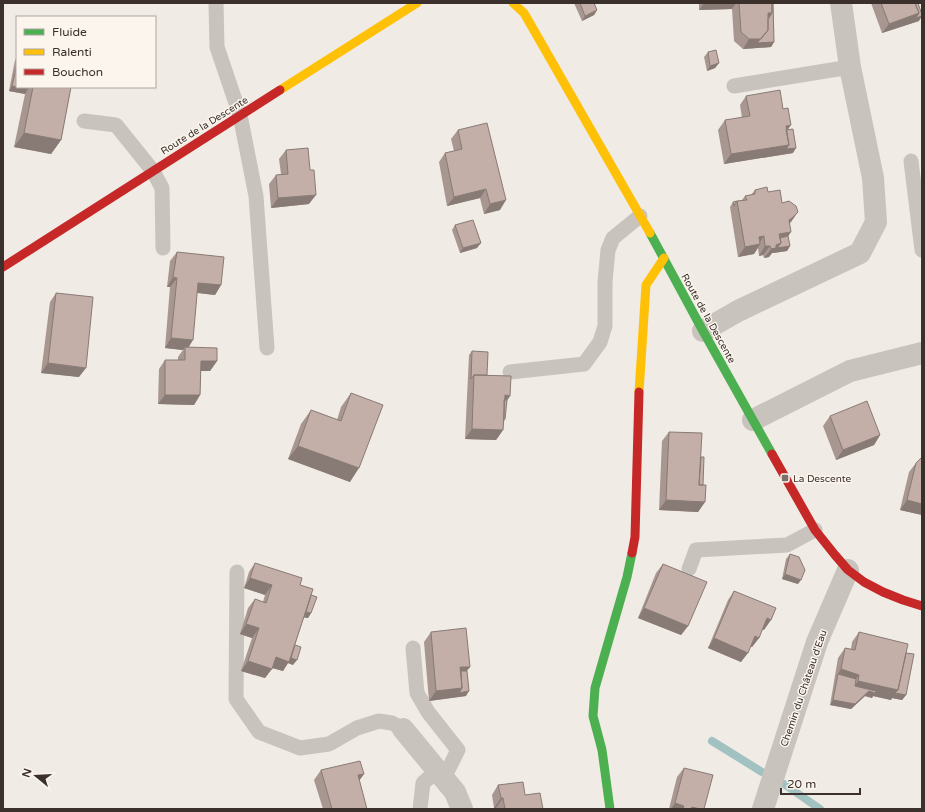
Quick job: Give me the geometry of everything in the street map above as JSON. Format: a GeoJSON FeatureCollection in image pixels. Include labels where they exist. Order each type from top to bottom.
{"type":"FeatureCollection","features":[{"type":"Feature","properties":{"kind":"street","name":"Route de la Descente"},"geometry":{"type":"LineString","coordinates":[[3,267],[417,3]]}},
{"type":"Feature","properties":{"kind":"street","name":"Route de la Descente"},"geometry":{"type":"LineString","coordinates":[[513,3],[524,13],[664,258],[703,331],[815,530],[848,570],[861,581],[895,598],[922,606]]}},
{"type":"Feature","properties":{"kind":"street"},"geometry":{"type":"LineString","coordinates":[[703,331],[738,311],[860,253],[876,222],[873,178],[850,67],[841,3]]}},
{"type":"Feature","properties":{"kind":"street"},"geometry":{"type":"LineString","coordinates":[[610,809],[602,750],[593,716],[595,688],[627,577],[635,537],[639,377],[646,285],[664,258]]}},
{"type":"Feature","properties":{"kind":"street"},"geometry":{"type":"LineString","coordinates":[[753,420],[850,371],[922,353]]}},
{"type":"Feature","properties":{"kind":"street","name":"Chemin du Château d'Eau"},"geometry":{"type":"LineString","coordinates":[[763,809],[817,642],[848,570]]}},
{"type":"Feature","properties":{"kind":"street"},"geometry":{"type":"LineString","coordinates":[[403,730],[455,792],[462,809]]}},
{"type":"Feature","properties":{"kind":"lane"},"geometry":{"type":"LineString","coordinates":[[216,3],[217,46],[240,115],[256,196],[267,348]]}},
{"type":"Feature","properties":{"kind":"lane"},"geometry":{"type":"LineString","coordinates":[[734,86],[850,67]]}},
{"type":"Feature","properties":{"kind":"lane"},"geometry":{"type":"LineString","coordinates":[[84,120],[116,124],[153,171],[162,188],[163,248]]}},
{"type":"Feature","properties":{"kind":"lane"},"geometry":{"type":"LineString","coordinates":[[911,161],[922,250]]}},
{"type":"Feature","properties":{"kind":"lane"},"geometry":{"type":"LineString","coordinates":[[510,372],[584,364],[600,342],[605,326],[605,282],[608,250],[613,238],[640,216]]}},
{"type":"Feature","properties":{"kind":"lane"},"geometry":{"type":"LineString","coordinates":[[689,569],[696,550],[787,545],[815,530]]}},
{"type":"Feature","properties":{"kind":"lane"},"geometry":{"type":"LineString","coordinates":[[237,572],[236,700],[259,732],[300,748],[329,744],[357,728],[379,721],[392,723],[403,730]]}},
{"type":"Feature","properties":{"kind":"lane"},"geometry":{"type":"LineString","coordinates":[[413,648],[417,693],[428,712],[458,750],[441,774],[423,783],[420,809]]}},
{"type":"Feature","properties":{"kind":"building"},"geometry":{"type":"Polygon","coordinates":[[[580,3],[594,3],[597,10],[585,16],[580,3]]]}},
{"type":"Feature","properties":{"kind":"building"},"geometry":{"type":"Polygon","coordinates":[[[739,3],[772,3],[772,13],[768,13],[768,30],[761,39],[749,39],[741,32],[739,3]]]}},
{"type":"Feature","properties":{"kind":"building"},"geometry":{"type":"Polygon","coordinates":[[[772,3],[774,42],[757,43],[768,30],[768,18],[772,13],[772,3]]]}},
{"type":"Feature","properties":{"kind":"building"},"geometry":{"type":"Polygon","coordinates":[[[881,3],[915,3],[919,13],[889,24],[881,3]]]}},
{"type":"Feature","properties":{"kind":"building"},"geometry":{"type":"Polygon","coordinates":[[[915,3],[918,3],[922,15],[916,18],[919,13],[915,3]]]}},
{"type":"Feature","properties":{"kind":"building"},"geometry":{"type":"Polygon","coordinates":[[[716,50],[719,63],[710,66],[708,52],[716,50]]]}},
{"type":"Feature","properties":{"kind":"building"},"geometry":{"type":"Polygon","coordinates":[[[16,68],[16,87],[12,86],[16,68]]]}},
{"type":"Feature","properties":{"kind":"building"},"geometry":{"type":"Polygon","coordinates":[[[33,88],[71,88],[61,140],[24,133],[33,88]]]}},
{"type":"Feature","properties":{"kind":"building"},"geometry":{"type":"Polygon","coordinates":[[[780,90],[783,109],[788,108],[791,125],[786,126],[789,145],[731,154],[725,120],[750,116],[746,96],[780,90]]]}},
{"type":"Feature","properties":{"kind":"building"},"geometry":{"type":"Polygon","coordinates":[[[487,123],[506,200],[490,204],[486,189],[454,197],[445,153],[462,149],[458,130],[487,123]]]}},
{"type":"Feature","properties":{"kind":"building"},"geometry":{"type":"Polygon","coordinates":[[[793,129],[796,148],[786,149],[789,145],[786,130],[793,129]]]}},
{"type":"Feature","properties":{"kind":"building"},"geometry":{"type":"Polygon","coordinates":[[[308,148],[310,170],[314,170],[316,195],[278,198],[276,175],[288,174],[286,150],[308,148]]]}},
{"type":"Feature","properties":{"kind":"building"},"geometry":{"type":"Polygon","coordinates":[[[767,187],[768,192],[780,190],[782,203],[789,201],[796,206],[798,212],[789,220],[791,232],[779,234],[781,243],[776,245],[776,248],[771,249],[770,246],[765,246],[764,236],[759,237],[760,244],[745,247],[737,201],[747,200],[745,196],[755,194],[755,190],[767,187]]]}},
{"type":"Feature","properties":{"kind":"building"},"geometry":{"type":"Polygon","coordinates":[[[473,220],[481,243],[463,248],[455,225],[473,220]]]}},
{"type":"Feature","properties":{"kind":"building"},"geometry":{"type":"Polygon","coordinates":[[[788,236],[790,246],[777,248],[781,243],[780,238],[788,236]]]}},
{"type":"Feature","properties":{"kind":"building"},"geometry":{"type":"Polygon","coordinates":[[[177,252],[224,257],[221,285],[198,283],[193,340],[171,338],[177,278],[173,277],[177,252]]]}},
{"type":"Feature","properties":{"kind":"building"},"geometry":{"type":"Polygon","coordinates":[[[56,293],[93,297],[86,368],[48,363],[56,293]]]}},
{"type":"Feature","properties":{"kind":"building"},"geometry":{"type":"Polygon","coordinates":[[[185,347],[217,348],[217,361],[201,361],[200,395],[165,395],[165,360],[185,360],[185,347]]]}},
{"type":"Feature","properties":{"kind":"building"},"geometry":{"type":"Polygon","coordinates":[[[472,351],[488,352],[487,375],[474,375],[471,379],[472,351]]]}},
{"type":"Feature","properties":{"kind":"building"},"geometry":{"type":"Polygon","coordinates":[[[474,375],[511,376],[510,396],[505,395],[503,430],[472,429],[474,375]]]}},
{"type":"Feature","properties":{"kind":"building"},"geometry":{"type":"Polygon","coordinates":[[[351,393],[383,405],[359,468],[298,446],[311,410],[341,421],[351,393]]]}},
{"type":"Feature","properties":{"kind":"building"},"geometry":{"type":"Polygon","coordinates":[[[504,400],[507,400],[505,419],[504,419],[504,400]]]}},
{"type":"Feature","properties":{"kind":"building"},"geometry":{"type":"Polygon","coordinates":[[[867,401],[880,435],[843,450],[830,416],[867,401]]]}},
{"type":"Feature","properties":{"kind":"building"},"geometry":{"type":"Polygon","coordinates":[[[669,432],[702,433],[699,485],[706,485],[705,502],[666,500],[669,432]]]}},
{"type":"Feature","properties":{"kind":"building"},"geometry":{"type":"Polygon","coordinates":[[[701,457],[704,457],[703,485],[699,485],[701,457]]]}},
{"type":"Feature","properties":{"kind":"building"},"geometry":{"type":"Polygon","coordinates":[[[922,457],[922,504],[907,500],[916,463],[922,457]]]}},
{"type":"Feature","properties":{"kind":"building"},"geometry":{"type":"Polygon","coordinates":[[[790,554],[799,557],[805,570],[801,580],[785,574],[790,554]]]}},
{"type":"Feature","properties":{"kind":"building"},"geometry":{"type":"Polygon","coordinates":[[[255,563],[302,578],[300,585],[313,589],[289,662],[276,657],[272,669],[248,661],[259,628],[246,624],[255,599],[266,603],[272,585],[250,578],[255,563]]]}},
{"type":"Feature","properties":{"kind":"building"},"geometry":{"type":"Polygon","coordinates":[[[663,564],[707,582],[688,626],[644,608],[663,564]]]}},
{"type":"Feature","properties":{"kind":"building"},"geometry":{"type":"Polygon","coordinates":[[[734,591],[776,608],[771,620],[767,618],[759,638],[755,636],[748,653],[714,638],[734,591]]]}},
{"type":"Feature","properties":{"kind":"building"},"geometry":{"type":"Polygon","coordinates":[[[311,595],[317,597],[311,613],[306,612],[311,595]]]}},
{"type":"Feature","properties":{"kind":"building"},"geometry":{"type":"Polygon","coordinates":[[[466,628],[470,667],[460,667],[462,688],[436,691],[431,632],[466,628]]]}},
{"type":"Feature","properties":{"kind":"building"},"geometry":{"type":"Polygon","coordinates":[[[859,632],[908,644],[898,690],[858,681],[859,675],[841,669],[845,648],[855,650],[859,632]]]}},
{"type":"Feature","properties":{"kind":"building"},"geometry":{"type":"Polygon","coordinates":[[[295,645],[301,647],[297,660],[291,658],[295,645]]]}},
{"type":"Feature","properties":{"kind":"building"},"geometry":{"type":"Polygon","coordinates":[[[906,653],[914,654],[906,695],[895,693],[898,690],[906,653]]]}},
{"type":"Feature","properties":{"kind":"building"},"geometry":{"type":"Polygon","coordinates":[[[461,671],[467,671],[469,691],[459,693],[462,688],[461,671]]]}},
{"type":"Feature","properties":{"kind":"building"},"geometry":{"type":"Polygon","coordinates":[[[838,674],[856,679],[855,686],[876,691],[875,693],[869,691],[855,704],[833,700],[838,674]]]}},
{"type":"Feature","properties":{"kind":"building"},"geometry":{"type":"Polygon","coordinates":[[[360,761],[364,774],[358,775],[367,809],[332,809],[321,770],[360,761]]]}},
{"type":"Feature","properties":{"kind":"building"},"geometry":{"type":"Polygon","coordinates":[[[684,768],[713,775],[704,809],[692,807],[691,809],[683,809],[684,806],[675,803],[684,768]]]}},
{"type":"Feature","properties":{"kind":"building"},"geometry":{"type":"Polygon","coordinates":[[[523,782],[525,795],[540,793],[543,809],[505,809],[498,785],[523,782]]]}},
{"type":"Feature","properties":{"kind":"waterway"},"geometry":{"type":"LineString","coordinates":[[712,741],[762,772]]}},
{"type":"Feature","properties":{"kind":"waterway"},"geometry":{"type":"LineString","coordinates":[[784,784],[820,809]]}},
{"type":"Feature","properties":{"kind":"traffic: fast"},"geometry":{"type":"LineString","coordinates":[[650,233],[772,454]]}},
{"type":"Feature","properties":{"kind":"traffic: fast"},"geometry":{"type":"LineString","coordinates":[[610,809],[602,750],[593,716],[595,688],[627,577],[632,553]]}},
{"type":"Feature","properties":{"kind":"traffic: slow"},"geometry":{"type":"LineString","coordinates":[[280,90],[417,3]]}},
{"type":"Feature","properties":{"kind":"traffic: slow"},"geometry":{"type":"LineString","coordinates":[[513,3],[524,13],[650,233]]}},
{"type":"Feature","properties":{"kind":"traffic: slow"},"geometry":{"type":"LineString","coordinates":[[639,392],[646,285],[664,258]]}},
{"type":"Feature","properties":{"kind":"traffic: jam"},"geometry":{"type":"LineString","coordinates":[[3,267],[280,90]]}},
{"type":"Feature","properties":{"kind":"traffic: jam"},"geometry":{"type":"LineString","coordinates":[[632,553],[635,537],[639,392]]}},
{"type":"Feature","properties":{"kind":"traffic: jam"},"geometry":{"type":"LineString","coordinates":[[772,454],[815,530],[848,570],[864,582],[883,592],[922,606]]}},
{"type":"Feature","properties":{"kind":"place","name":"La Descente"},"geometry":{"type":"Point","coordinates":[785,478]}}]}
